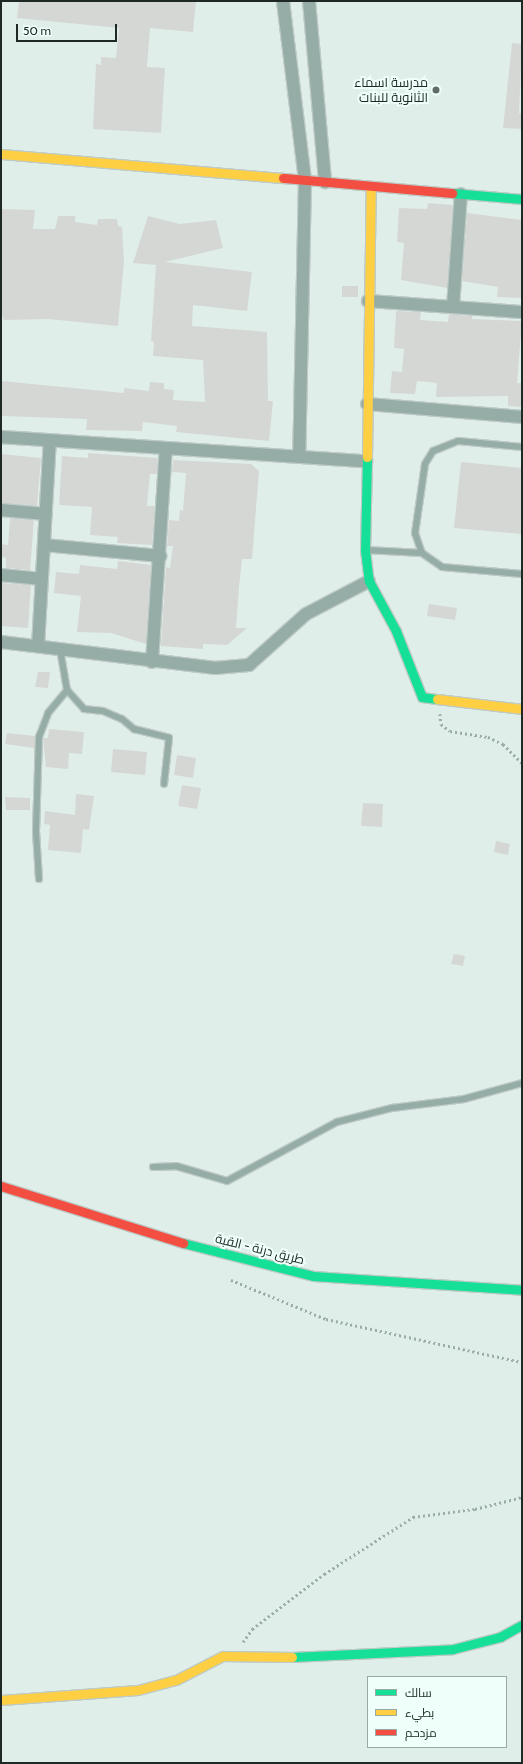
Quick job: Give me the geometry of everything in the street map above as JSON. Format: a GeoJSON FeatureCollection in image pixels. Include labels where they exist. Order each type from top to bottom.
{"type":"FeatureCollection","features":[{"type":"Feature","properties":{"kind":"street"},"geometry":{"type":"LineString","coordinates":[[283,1],[305,180],[299,457]]}},
{"type":"Feature","properties":{"kind":"street"},"geometry":{"type":"LineString","coordinates":[[309,1],[326,182]]}},
{"type":"Feature","properties":{"kind":"street"},"geometry":{"type":"LineString","coordinates":[[1,154],[522,199]]}},
{"type":"Feature","properties":{"kind":"street"},"geometry":{"type":"LineString","coordinates":[[371,186],[365,550],[369,581],[396,631],[418,693],[427,700],[522,709]]}},
{"type":"Feature","properties":{"kind":"street"},"geometry":{"type":"LineString","coordinates":[[453,307],[462,194]]}},
{"type":"Feature","properties":{"kind":"street"},"geometry":{"type":"LineString","coordinates":[[368,301],[522,312]]}},
{"type":"Feature","properties":{"kind":"street"},"geometry":{"type":"LineString","coordinates":[[367,404],[522,417]]}},
{"type":"Feature","properties":{"kind":"street"},"geometry":{"type":"LineString","coordinates":[[1,437],[366,462]]}},
{"type":"Feature","properties":{"kind":"street"},"geometry":{"type":"LineString","coordinates":[[38,646],[50,440]]}},
{"type":"Feature","properties":{"kind":"street"},"geometry":{"type":"LineString","coordinates":[[152,662],[166,448]]}},
{"type":"Feature","properties":{"kind":"street"},"geometry":{"type":"LineString","coordinates":[[1,510],[46,514]]}},
{"type":"Feature","properties":{"kind":"street"},"geometry":{"type":"LineString","coordinates":[[44,546],[160,556]]}},
{"type":"Feature","properties":{"kind":"street"},"geometry":{"type":"LineString","coordinates":[[1,575],[42,579]]}},
{"type":"Feature","properties":{"kind":"street"},"geometry":{"type":"LineString","coordinates":[[1,642],[152,662],[215,668],[249,665],[306,614],[369,581]]}},
{"type":"Feature","properties":{"kind":"street","name":"طريق درنة - القبة"},"geometry":{"type":"LineString","coordinates":[[1,1186],[177,1242],[313,1276],[522,1290]]}},
{"type":"Feature","properties":{"kind":"street"},"geometry":{"type":"LineString","coordinates":[[1,1700],[138,1690],[176,1680],[215,1659],[234,1656],[322,1657],[453,1649],[500,1637],[522,1625]]}},
{"type":"Feature","properties":{"kind":"lane"},"geometry":{"type":"LineString","coordinates":[[522,447],[458,440],[433,451],[425,464],[416,526],[416,540],[422,553],[442,567],[522,574]]}},
{"type":"Feature","properties":{"kind":"lane"},"geometry":{"type":"LineString","coordinates":[[365,550],[422,553]]}},
{"type":"Feature","properties":{"kind":"lane"},"geometry":{"type":"LineString","coordinates":[[60,649],[67,690],[84,709],[103,711],[122,719],[134,730],[170,738],[164,784]]}},
{"type":"Feature","properties":{"kind":"lane"},"geometry":{"type":"LineString","coordinates":[[38,879],[36,831],[39,737],[48,712],[67,690]]}},
{"type":"Feature","properties":{"kind":"lane"},"geometry":{"type":"LineString","coordinates":[[153,1167],[176,1166],[226,1181],[337,1122],[392,1108],[464,1099],[522,1083]]}},
{"type":"Feature","properties":{"kind":"path"},"geometry":{"type":"LineString","coordinates":[[440,702],[441,724],[450,731],[493,739],[522,763]]}},
{"type":"Feature","properties":{"kind":"path"},"geometry":{"type":"LineString","coordinates":[[231,1280],[326,1319],[522,1362]]}},
{"type":"Feature","properties":{"kind":"path"},"geometry":{"type":"LineString","coordinates":[[234,1656],[252,1629],[324,1574],[413,1517],[475,1509],[522,1497]]}},
{"type":"Feature","properties":{"kind":"building"},"geometry":{"type":"Polygon","coordinates":[[[19,1],[196,1],[193,32],[150,28],[147,67],[165,68],[161,133],[93,129],[96,64],[101,65],[101,57],[116,58],[119,28],[17,18],[19,1]]]}},
{"type":"Feature","properties":{"kind":"building"},"geometry":{"type":"Polygon","coordinates":[[[512,43],[522,44],[519,113],[522,113],[522,129],[503,128],[512,43]]]}},
{"type":"Feature","properties":{"kind":"building"},"geometry":{"type":"Polygon","coordinates":[[[428,203],[453,205],[447,288],[401,280],[404,243],[397,242],[399,208],[427,209],[428,203]]]}},
{"type":"Feature","properties":{"kind":"building"},"geometry":{"type":"Polygon","coordinates":[[[1,209],[35,210],[33,229],[55,229],[58,216],[75,216],[75,222],[97,225],[98,219],[117,219],[118,226],[122,227],[124,261],[118,326],[48,319],[4,320],[1,312],[1,209]]]}},
{"type":"Feature","properties":{"kind":"building"},"geometry":{"type":"Polygon","coordinates":[[[467,213],[522,220],[522,298],[497,297],[498,287],[462,281],[467,213]]]}},
{"type":"Feature","properties":{"kind":"building"},"geometry":{"type":"Polygon","coordinates":[[[148,216],[180,224],[216,220],[223,248],[165,262],[252,272],[247,311],[193,305],[192,326],[267,332],[268,401],[273,401],[269,441],[176,432],[177,426],[143,422],[142,431],[86,430],[87,419],[1,416],[1,381],[124,393],[124,388],[149,391],[150,382],[164,383],[164,389],[174,390],[173,400],[205,402],[203,360],[153,356],[154,342],[151,341],[156,265],[133,263],[148,216]]]}},
{"type":"Feature","properties":{"kind":"building"},"geometry":{"type":"Polygon","coordinates":[[[342,286],[358,286],[358,297],[342,297],[342,286]]]}},
{"type":"Feature","properties":{"kind":"building"},"geometry":{"type":"Polygon","coordinates":[[[396,311],[421,312],[420,320],[448,322],[449,314],[472,316],[472,319],[522,321],[517,383],[522,383],[522,407],[508,406],[508,396],[436,397],[437,383],[417,381],[415,394],[390,393],[392,371],[402,372],[404,349],[394,348],[396,311]]]}},
{"type":"Feature","properties":{"kind":"building"},"geometry":{"type":"Polygon","coordinates":[[[88,453],[158,458],[157,474],[150,474],[147,506],[155,506],[152,545],[117,543],[118,537],[90,535],[92,507],[59,505],[62,456],[88,458],[88,453]]]}},
{"type":"Feature","properties":{"kind":"building"},"geometry":{"type":"Polygon","coordinates":[[[1,454],[41,458],[37,506],[1,503],[1,454]]]}},
{"type":"Feature","properties":{"kind":"building"},"geometry":{"type":"Polygon","coordinates":[[[173,460],[251,464],[259,471],[252,559],[242,559],[239,587],[236,628],[247,628],[227,645],[203,644],[203,649],[161,646],[166,567],[170,568],[173,546],[167,546],[169,520],[179,521],[180,510],[183,511],[186,473],[172,472],[173,460]]]}},
{"type":"Feature","properties":{"kind":"building"},"geometry":{"type":"Polygon","coordinates":[[[461,462],[522,468],[522,534],[454,528],[461,462]]]}},
{"type":"Feature","properties":{"kind":"building"},"geometry":{"type":"Polygon","coordinates":[[[10,518],[34,520],[30,570],[6,568],[6,558],[1,557],[1,544],[8,545],[10,518]]]}},
{"type":"Feature","properties":{"kind":"building"},"geometry":{"type":"Polygon","coordinates":[[[118,561],[151,565],[146,644],[111,633],[77,632],[81,596],[54,593],[56,572],[79,574],[80,565],[117,569],[118,561]]]}},
{"type":"Feature","properties":{"kind":"building"},"geometry":{"type":"Polygon","coordinates":[[[1,583],[31,585],[28,628],[1,626],[1,583]]]}},
{"type":"Feature","properties":{"kind":"building"},"geometry":{"type":"Polygon","coordinates":[[[429,604],[457,608],[455,620],[427,616],[429,604]]]}},
{"type":"Feature","properties":{"kind":"building"},"geometry":{"type":"Polygon","coordinates":[[[38,672],[50,672],[48,688],[35,687],[38,672]]]}},
{"type":"Feature","properties":{"kind":"building"},"geometry":{"type":"Polygon","coordinates":[[[49,729],[84,732],[82,754],[69,753],[68,769],[46,767],[43,738],[48,738],[49,729]]]}},
{"type":"Feature","properties":{"kind":"building"},"geometry":{"type":"Polygon","coordinates":[[[7,733],[35,736],[34,748],[5,744],[7,733]]]}},
{"type":"Feature","properties":{"kind":"building"},"geometry":{"type":"Polygon","coordinates":[[[113,749],[147,752],[145,775],[111,772],[113,749]]]}},
{"type":"Feature","properties":{"kind":"building"},"geometry":{"type":"Polygon","coordinates":[[[177,755],[196,758],[193,778],[174,775],[177,755]]]}},
{"type":"Feature","properties":{"kind":"building"},"geometry":{"type":"Polygon","coordinates":[[[182,785],[201,788],[197,809],[178,806],[182,785]]]}},
{"type":"Feature","properties":{"kind":"building"},"geometry":{"type":"Polygon","coordinates":[[[76,794],[94,796],[89,830],[83,829],[81,853],[48,850],[50,825],[44,824],[45,811],[75,815],[76,794]]]}},
{"type":"Feature","properties":{"kind":"building"},"geometry":{"type":"Polygon","coordinates":[[[5,797],[30,798],[30,810],[6,810],[5,797]]]}},
{"type":"Feature","properties":{"kind":"building"},"geometry":{"type":"Polygon","coordinates":[[[363,803],[383,804],[382,827],[361,826],[363,803]]]}},
{"type":"Feature","properties":{"kind":"building"},"geometry":{"type":"Polygon","coordinates":[[[496,841],[510,844],[508,855],[494,852],[496,841]]]}},
{"type":"Feature","properties":{"kind":"building"},"geometry":{"type":"Polygon","coordinates":[[[454,954],[465,956],[463,966],[451,964],[454,954]]]}},
{"type":"Feature","properties":{"kind":"traffic: fast"},"geometry":{"type":"LineString","coordinates":[[452,193],[522,199]]}},
{"type":"Feature","properties":{"kind":"traffic: fast"},"geometry":{"type":"LineString","coordinates":[[367,457],[365,550],[369,581],[396,631],[422,697],[437,699]]}},
{"type":"Feature","properties":{"kind":"traffic: fast"},"geometry":{"type":"LineString","coordinates":[[183,1243],[313,1276],[522,1290]]}},
{"type":"Feature","properties":{"kind":"traffic: fast"},"geometry":{"type":"LineString","coordinates":[[292,1657],[453,1649],[500,1637],[522,1625]]}},
{"type":"Feature","properties":{"kind":"traffic: slow"},"geometry":{"type":"LineString","coordinates":[[1,154],[283,178]]}},
{"type":"Feature","properties":{"kind":"traffic: slow"},"geometry":{"type":"LineString","coordinates":[[367,457],[371,186]]}},
{"type":"Feature","properties":{"kind":"traffic: slow"},"geometry":{"type":"LineString","coordinates":[[437,699],[522,709]]}},
{"type":"Feature","properties":{"kind":"traffic: slow"},"geometry":{"type":"LineString","coordinates":[[1,1700],[138,1690],[176,1680],[223,1656],[292,1657]]}},
{"type":"Feature","properties":{"kind":"traffic: jam"},"geometry":{"type":"LineString","coordinates":[[283,178],[452,193]]}},
{"type":"Feature","properties":{"kind":"traffic: jam"},"geometry":{"type":"LineString","coordinates":[[1,1186],[183,1243]]}},
{"type":"Feature","properties":{"kind":"place","name":"مدرسة اسماء الثانوية للبنات"},"geometry":{"type":"Point","coordinates":[436,90]}}]}
